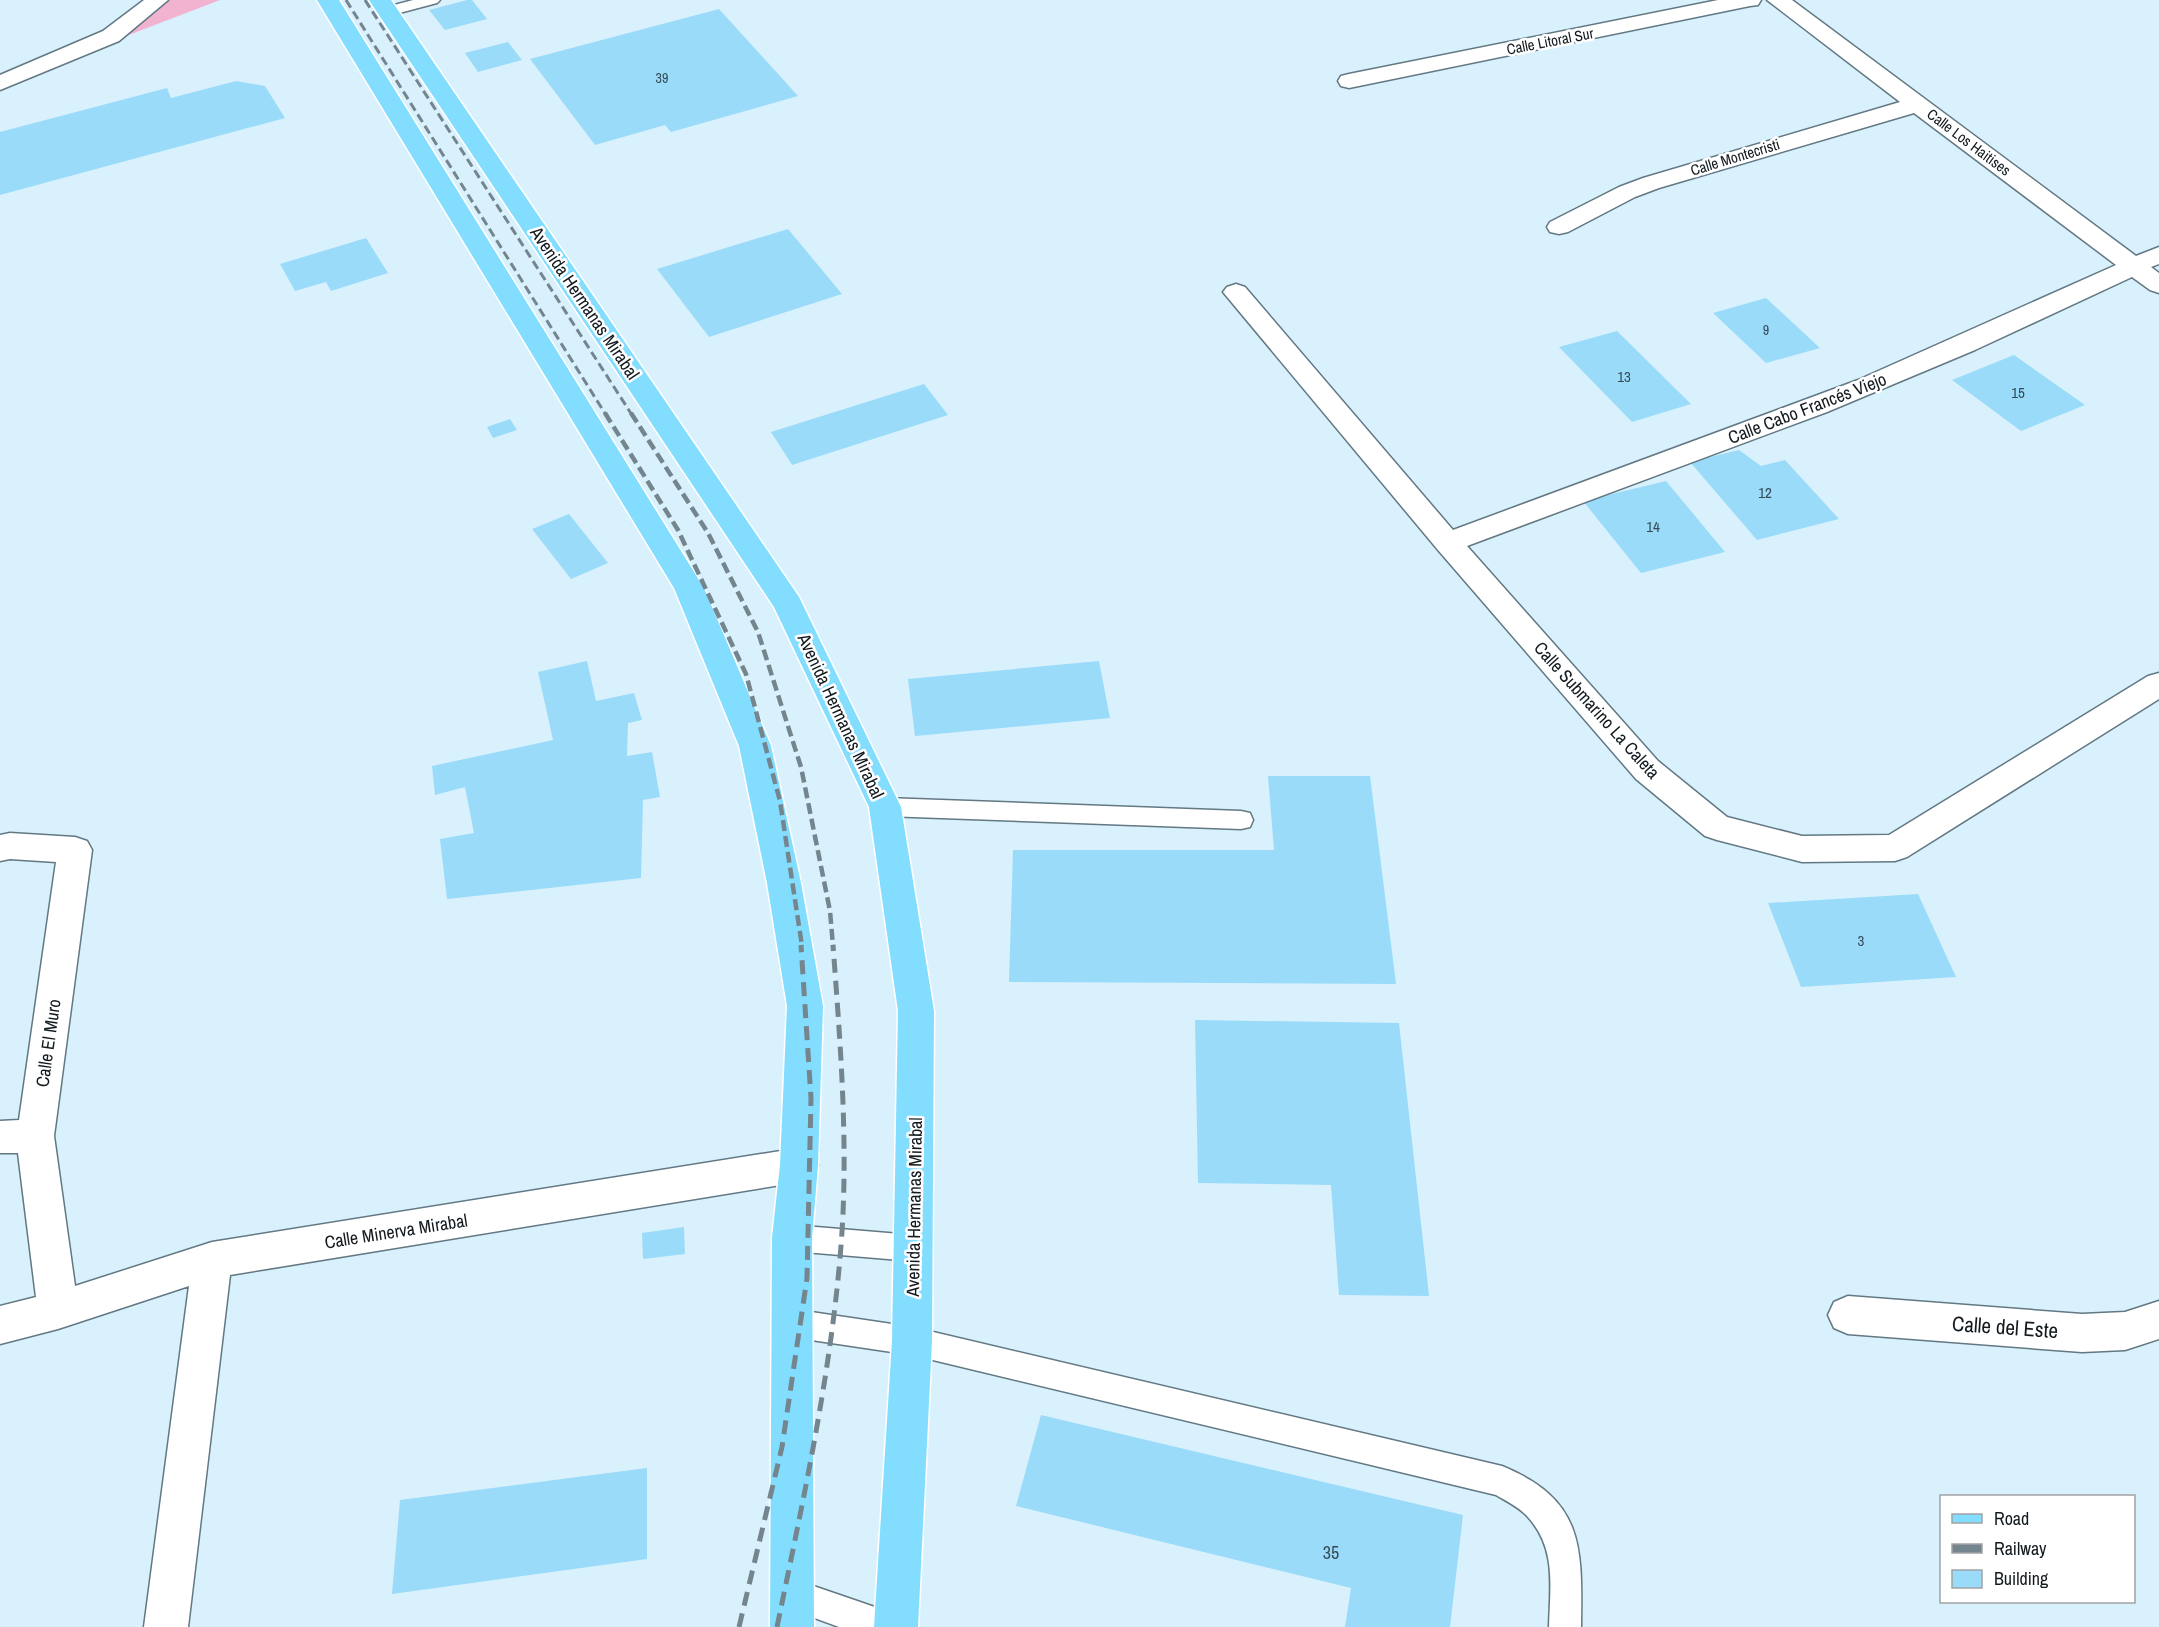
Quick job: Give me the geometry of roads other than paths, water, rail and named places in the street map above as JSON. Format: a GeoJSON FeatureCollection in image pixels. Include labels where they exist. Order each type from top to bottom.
{"type":"FeatureCollection","features":[{"type":"Feature","properties":{"kind":"main road"},"geometry":{"type":"LineString","coordinates":[[328,0],[689,588],[755,746],[784,883],[805,1006],[800,1165],[792,1238],[792,1627]]}},
{"type":"Feature","properties":{"kind":"main road","name":"Avenida Hermanas Mirabal"},"geometry":{"type":"LineString","coordinates":[[384,5],[788,604],[885,807],[916,1011],[912,1341],[896,1627]]}},
{"type":"Feature","properties":{"kind":"street"},"geometry":{"type":"LineString","coordinates":[[0,83],[111,36],[157,0]]}},
{"type":"Feature","properties":{"kind":"street","name":"Calle Litoral Sur"},"geometry":{"type":"LineString","coordinates":[[1349,81],[1750,0]]}},
{"type":"Feature","properties":{"kind":"street","name":"Calle Los Haitises"},"geometry":{"type":"LineString","coordinates":[[1778,0],[1919,105],[2147,260],[2159,285]]}},
{"type":"Feature","properties":{"kind":"street","name":"Calle Montecristi"},"geometry":{"type":"LineString","coordinates":[[1559,227],[1627,192],[1651,183],[1919,105]]}},
{"type":"Feature","properties":{"kind":"street","name":"Calle Cabo Francés Viejo"},"geometry":{"type":"LineString","coordinates":[[1448,543],[1535,507],[1769,424],[1950,352],[2147,260]]}},
{"type":"Feature","properties":{"kind":"street","name":"Calle Submarino La Caleta"},"geometry":{"type":"LineString","coordinates":[[1236,292],[1448,543],[1647,770],[1717,827],[1802,849],[1895,849],[2159,684]]}},
{"type":"Feature","properties":{"kind":"street","name":"Calle El Muro"},"geometry":{"type":"LineString","coordinates":[[0,848],[10,846],[75,850],[17,1136],[58,1310]]}},
{"type":"Feature","properties":{"kind":"street","name":"Calle Minerva Mirabal"},"geometry":{"type":"LineString","coordinates":[[0,1325],[58,1310],[212,1260],[800,1165]]}},
{"type":"Feature","properties":{"kind":"street"},"geometry":{"type":"LineString","coordinates":[[166,1627],[212,1260]]}},
{"type":"Feature","properties":{"kind":"street","name":"Calle del Este"},"geometry":{"type":"LineString","coordinates":[[1848,1315],[2082,1333],[2125,1332],[2159,1320]]}},
{"type":"Feature","properties":{"kind":"lane"},"geometry":{"type":"LineString","coordinates":[[384,5],[432,0]]}},
{"type":"Feature","properties":{"kind":"lane"},"geometry":{"type":"LineString","coordinates":[[885,807],[1241,820]]}},
{"type":"Feature","properties":{"kind":"lane"},"geometry":{"type":"LineString","coordinates":[[792,1238],[912,1248]]}},
{"type":"Feature","properties":{"kind":"lane"},"geometry":{"type":"LineString","coordinates":[[791,1323],[912,1341],[1502,1480],[1537,1503],[1561,1534],[1566,1574],[1565,1627]]}},
{"type":"Feature","properties":{"kind":"lane"},"geometry":{"type":"LineString","coordinates":[[793,1595],[886,1627]]}},
{"type":"Feature","properties":{"kind":"railway"},"geometry":{"type":"LineString","coordinates":[[346,0],[606,415]]}},
{"type":"Feature","properties":{"kind":"railway"},"geometry":{"type":"LineString","coordinates":[[365,0],[632,415]]}},
{"type":"Feature","properties":{"kind":"railway"},"geometry":{"type":"LineString","coordinates":[[605,413],[678,530],[746,674],[780,801],[802,946]]}},
{"type":"Feature","properties":{"kind":"railway"},"geometry":{"type":"LineString","coordinates":[[631,413],[708,533],[758,632],[801,767],[830,911],[833,946]]}},
{"type":"Feature","properties":{"kind":"railway"},"geometry":{"type":"LineString","coordinates":[[739,1627],[782,1447],[807,1278],[811,1098],[801,945]]}},
{"type":"Feature","properties":{"kind":"railway"},"geometry":{"type":"LineString","coordinates":[[777,1627],[825,1381],[838,1282],[844,1196],[844,1124],[833,945]]}}]}
